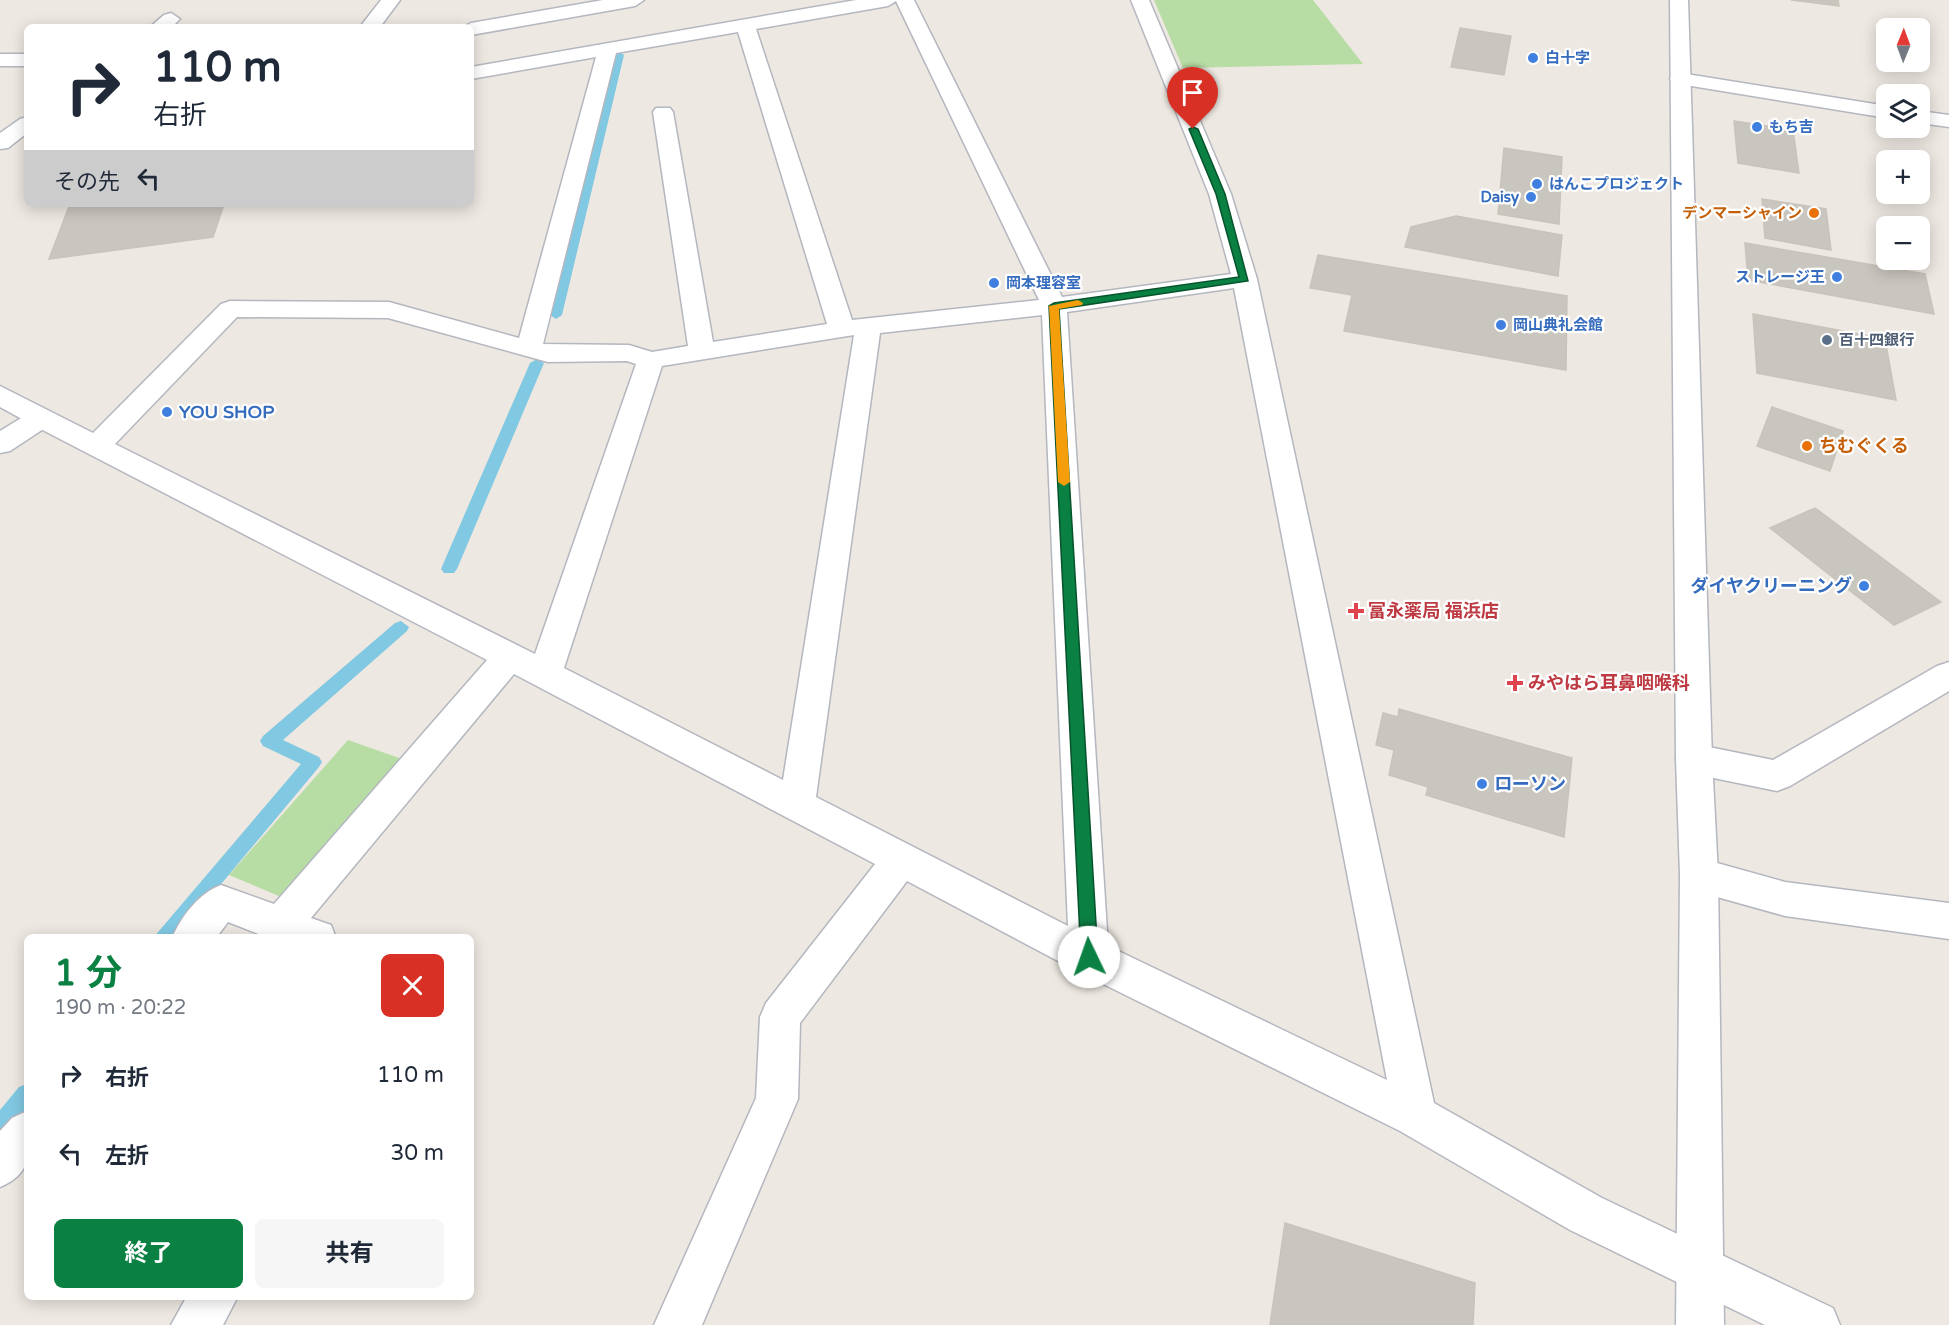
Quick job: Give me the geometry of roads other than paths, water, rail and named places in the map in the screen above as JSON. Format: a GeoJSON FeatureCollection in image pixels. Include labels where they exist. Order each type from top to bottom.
{"type":"FeatureCollection","features":[{"type":"Feature","properties":{"kind":"street"},"geometry":{"type":"LineString","coordinates":[[372,24],[391,0]]}},
{"type":"Feature","properties":{"kind":"street"},"geometry":{"type":"LineString","coordinates":[[474,27],[635,0]]}},
{"type":"Feature","properties":{"kind":"street"},"geometry":{"type":"LineString","coordinates":[[474,73],[888,0]]}},
{"type":"Feature","properties":{"kind":"street"},"geometry":{"type":"LineString","coordinates":[[904,0],[1054,306],[1089,957]]}},
{"type":"Feature","properties":{"kind":"street"},"geometry":{"type":"LineString","coordinates":[[1140,0],[1220,194],[1245,279],[1415,1116]]}},
{"type":"Feature","properties":{"kind":"street"},"geometry":{"type":"LineString","coordinates":[[1679,0],[1694,759],[1699,875],[1700,1325]]}},
{"type":"Feature","properties":{"kind":"street"},"geometry":{"type":"LineString","coordinates":[[746,26],[855,328],[797,806]]}},
{"type":"Feature","properties":{"kind":"street"},"geometry":{"type":"LineString","coordinates":[[529,349],[607,51]]}},
{"type":"Feature","properties":{"kind":"street"},"geometry":{"type":"LineString","coordinates":[[0,60],[24,60]]}},
{"type":"Feature","properties":{"kind":"street"},"geometry":{"type":"LineString","coordinates":[[1680,79],[1876,110]]}},
{"type":"Feature","properties":{"kind":"street"},"geometry":{"type":"LineString","coordinates":[[663,112],[702,351]]}},
{"type":"Feature","properties":{"kind":"street"},"geometry":{"type":"LineString","coordinates":[[1930,118],[1949,121]]}},
{"type":"Feature","properties":{"kind":"street"},"geometry":{"type":"LineString","coordinates":[[0,143],[24,125]]}},
{"type":"Feature","properties":{"kind":"street"},"geometry":{"type":"LineString","coordinates":[[0,150],[24,146]]}},
{"type":"Feature","properties":{"kind":"street"},"geometry":{"type":"LineString","coordinates":[[96,446],[230,309],[389,310],[548,354],[629,353],[651,360],[855,328],[1054,306],[1245,279]]}},
{"type":"Feature","properties":{"kind":"street"},"geometry":{"type":"LineString","coordinates":[[546,674],[651,360]]}},
{"type":"Feature","properties":{"kind":"street"},"geometry":{"type":"LineString","coordinates":[[0,394],[41,418],[546,674],[1089,957],[1415,1116],[1586,1214],[1699,1266],[1816,1325]]}},
{"type":"Feature","properties":{"kind":"street"},"geometry":{"type":"LineString","coordinates":[[0,444],[41,418]]}},
{"type":"Feature","properties":{"kind":"street"},"geometry":{"type":"LineString","coordinates":[[282,924],[510,656]]}},
{"type":"Feature","properties":{"kind":"street"},"geometry":{"type":"LineString","coordinates":[[1694,759],[1777,776],[1949,675]]}},
{"type":"Feature","properties":{"kind":"street"},"geometry":{"type":"LineString","coordinates":[[678,1325],[777,1099],[780,1017],[901,859]]}},
{"type":"Feature","properties":{"kind":"street"},"geometry":{"type":"LineString","coordinates":[[1699,875],[1785,899],[1949,921]]}},
{"type":"Feature","properties":{"kind":"street"},"geometry":{"type":"LineString","coordinates":[[194,934],[221,902],[307,934]]}},
{"type":"Feature","properties":{"kind":"street"},"geometry":{"type":"LineString","coordinates":[[0,1165],[24,1137]]}},
{"type":"Feature","properties":{"kind":"street"},"geometry":{"type":"LineString","coordinates":[[195,1325],[213,1300]]}},
{"type":"Feature","properties":{"kind":"waterway"},"geometry":{"type":"LineString","coordinates":[[556,315],[619,55]]}},
{"type":"Feature","properties":{"kind":"waterway"},"geometry":{"type":"LineString","coordinates":[[449,569],[537,363]]}},
{"type":"Feature","properties":{"kind":"waterway"},"geometry":{"type":"LineString","coordinates":[[166,934],[313,762],[269,741],[401,627]]}},
{"type":"Feature","properties":{"kind":"waterway"},"geometry":{"type":"LineString","coordinates":[[0,1126],[24,1098]]}},
{"type":"Feature","properties":{"kind":"place","name":"白十字"},"geometry":{"type":"Point","coordinates":[1533,58]}},
{"type":"Feature","properties":{"kind":"place","name":"もち吉"},"geometry":{"type":"Point","coordinates":[1757,127]}},
{"type":"Feature","properties":{"kind":"place","name":"はんこプロジェクト"},"geometry":{"type":"Point","coordinates":[1537,184]}},
{"type":"Feature","properties":{"kind":"place","name":"Daisy"},"geometry":{"type":"Point","coordinates":[1531,197]}},
{"type":"Feature","properties":{"kind":"place","name":"デンマーシャイン"},"geometry":{"type":"Point","coordinates":[1814,213]}},
{"type":"Feature","properties":{"kind":"place","name":"ストレージ王"},"geometry":{"type":"Point","coordinates":[1837,277]}},
{"type":"Feature","properties":{"kind":"place","name":"岡本理容室"},"geometry":{"type":"Point","coordinates":[994,283]}},
{"type":"Feature","properties":{"kind":"place","name":"岡山典礼会館"},"geometry":{"type":"Point","coordinates":[1501,325]}},
{"type":"Feature","properties":{"kind":"place","name":"百十四銀行"},"geometry":{"type":"Point","coordinates":[1827,340]}},
{"type":"Feature","properties":{"kind":"place","name":"YOU SHOP"},"geometry":{"type":"Point","coordinates":[167,412]}},
{"type":"Feature","properties":{"kind":"place","name":"ちむぐくる"},"geometry":{"type":"Point","coordinates":[1807,446]}},
{"type":"Feature","properties":{"kind":"place","name":"ダイヤクリーニング"},"geometry":{"type":"Point","coordinates":[1864,586]}},
{"type":"Feature","properties":{"kind":"place","name":"富永薬局 福浜店"},"geometry":{"type":"Point","coordinates":[1356,611]}},
{"type":"Feature","properties":{"kind":"place","name":"みやはら耳鼻咽喉科"},"geometry":{"type":"Point","coordinates":[1515,683]}},
{"type":"Feature","properties":{"kind":"place","name":"ローソン"},"geometry":{"type":"Point","coordinates":[1482,784]}}]}
